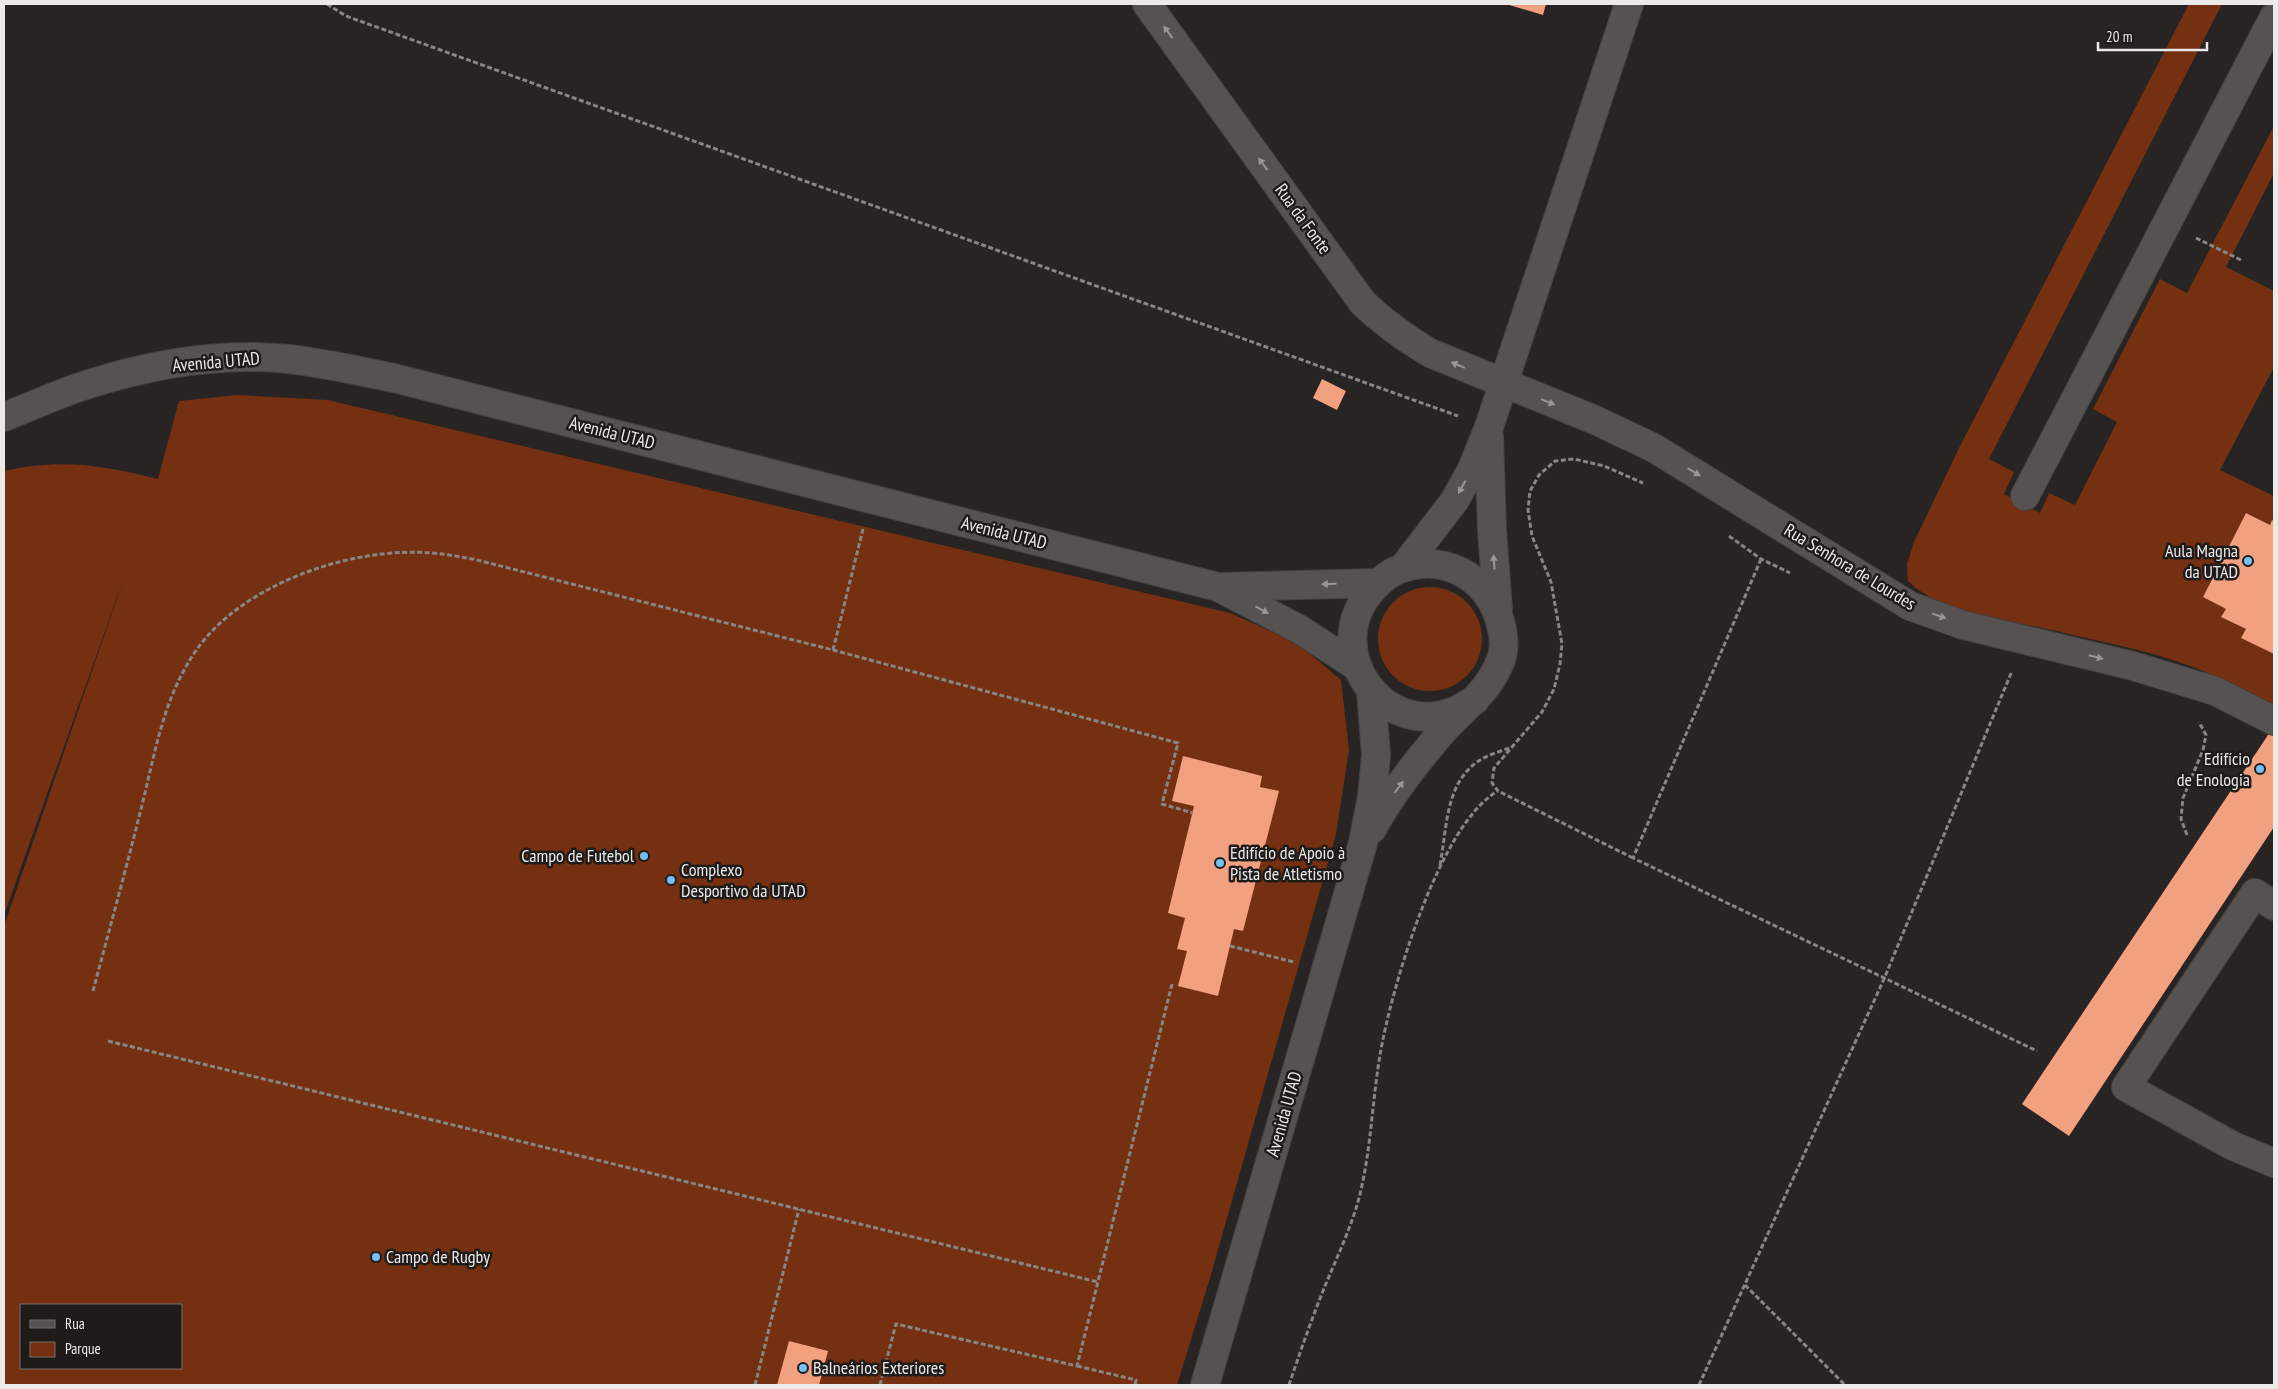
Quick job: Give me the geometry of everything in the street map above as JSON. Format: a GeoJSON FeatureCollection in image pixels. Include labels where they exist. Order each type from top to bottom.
{"type":"FeatureCollection","features":[{"type":"Feature","properties":{"kind":"street","name":"Rua da Fonte"},"geometry":{"type":"LineString","coordinates":[[1147,4],[1363,303],[1384,323],[1422,348],[1502,384]]}},
{"type":"Feature","properties":{"kind":"street"},"geometry":{"type":"LineString","coordinates":[[1403,568],[1455,500],[1472,469],[1489,427],[1629,4]]}},
{"type":"Feature","properties":{"kind":"street"},"geometry":{"type":"LineString","coordinates":[[2025,496],[2274,17]]}},
{"type":"Feature","properties":{"kind":"street","name":"Avenida UTAD"},"geometry":{"type":"LineString","coordinates":[[4,417],[89,384],[142,370],[190,362],[239,357],[287,359],[338,366],[394,378],[1218,587],[1299,630],[1356,666]]}},
{"type":"Feature","properties":{"kind":"street","name":"Rua Senhora de Lourdes"},"geometry":{"type":"LineString","coordinates":[[1502,384],[1594,420],[1654,448],[1910,606],[1963,625],[2132,666],[2215,691],[2274,721]]}},
{"type":"Feature","properties":{"kind":"street"},"geometry":{"type":"LineString","coordinates":[[1489,427],[1492,530],[1498,610]]}},
{"type":"Feature","properties":{"kind":"street","name":"Avenida UTAD"},"geometry":{"type":"LineString","coordinates":[[1363,843],[1383,808],[1418,761],[1444,730],[1475,700],[1491,682],[1502,659],[1504,634],[1498,610],[1486,590],[1469,576],[1448,566],[1426,564],[1403,568],[1377,583],[1363,600],[1354,621],[1352,644],[1356,666],[1362,679],[1372,692],[1389,706],[1410,714],[1433,716],[1455,711],[1475,700]]}},
{"type":"Feature","properties":{"kind":"street","name":"Avenida UTAD"},"geometry":{"type":"LineString","coordinates":[[1218,587],[1377,583]]}},
{"type":"Feature","properties":{"kind":"street","name":"Avenida UTAD"},"geometry":{"type":"LineString","coordinates":[[1206,1385],[1363,843],[1372,796],[1376,755],[1372,692]]}},
{"type":"Feature","properties":{"kind":"street"},"geometry":{"type":"LineString","coordinates":[[2274,906],[2255,893],[2126,1087],[2233,1146],[2274,1163]]}},
{"type":"Feature","properties":{"kind":"path"},"geometry":{"type":"LineString","coordinates":[[327,4],[346,16],[1489,427]]}},
{"type":"Feature","properties":{"kind":"path"},"geometry":{"type":"LineString","coordinates":[[2213,246],[2243,261]]}},
{"type":"Feature","properties":{"kind":"path"},"geometry":{"type":"LineString","coordinates":[[1644,483],[1604,466],[1574,459],[1555,461],[1539,475],[1530,491],[1528,510],[1532,536],[1551,582],[1562,644],[1554,689],[1542,712],[1494,768],[1492,783],[1498,791],[1633,858],[2037,1051]]}},
{"type":"Feature","properties":{"kind":"path"},"geometry":{"type":"LineString","coordinates":[[833,650],[871,500]]}},
{"type":"Feature","properties":{"kind":"path"},"geometry":{"type":"LineString","coordinates":[[1724,532],[1761,559],[1796,577]]}},
{"type":"Feature","properties":{"kind":"path"},"geometry":{"type":"LineString","coordinates":[[93,991],[157,739],[175,687],[195,652],[220,622],[249,598],[295,576],[334,564],[378,554],[431,552],[474,559],[833,650],[1178,743],[1162,804],[1193,813]]}},
{"type":"Feature","properties":{"kind":"path"},"geometry":{"type":"LineString","coordinates":[[1633,858],[1761,559]]}},
{"type":"Feature","properties":{"kind":"path"},"geometry":{"type":"LineString","coordinates":[[2005,668],[2021,672]]}},
{"type":"Feature","properties":{"kind":"path"},"geometry":{"type":"LineString","coordinates":[[1699,1385],[1884,979],[2012,670]]}},
{"type":"Feature","properties":{"kind":"path"},"geometry":{"type":"LineString","coordinates":[[2187,835],[2180,819],[2183,798],[2203,750],[2206,735],[2203,726],[2195,717]]}},
{"type":"Feature","properties":{"kind":"path"},"geometry":{"type":"LineString","coordinates":[[1440,868],[1452,796],[1462,776],[1478,761],[1513,746]]}},
{"type":"Feature","properties":{"kind":"path"},"geometry":{"type":"LineString","coordinates":[[1289,1385],[1359,1198],[1380,1053],[1405,958],[1422,909],[1440,868],[1462,828],[1487,798],[1498,791]]}},
{"type":"Feature","properties":{"kind":"path"},"geometry":{"type":"LineString","coordinates":[[1230,946],[1326,970]]}},
{"type":"Feature","properties":{"kind":"path"},"geometry":{"type":"LineString","coordinates":[[1077,1366],[1172,984]]}},
{"type":"Feature","properties":{"kind":"path"},"geometry":{"type":"LineString","coordinates":[[108,1041],[1098,1282]]}},
{"type":"Feature","properties":{"kind":"path"},"geometry":{"type":"LineString","coordinates":[[755,1385],[799,1209]]}},
{"type":"Feature","properties":{"kind":"path"},"geometry":{"type":"LineString","coordinates":[[1745,1284],[1845,1385]]}},
{"type":"Feature","properties":{"kind":"path"},"geometry":{"type":"LineString","coordinates":[[880,1385],[896,1324],[1136,1380],[1135,1385]]}},
{"type":"Feature","properties":{"kind":"green space"},"geometry":{"type":"Polygon","coordinates":[[[2189,4],[2222,4],[1989,459],[2014,472],[2004,494],[2040,513],[2049,493],[2075,505],[2117,422],[2093,409],[2160,279],[2187,293],[2274,126],[2274,173],[2226,267],[2274,291],[2274,367],[2220,470],[2274,496],[2274,517],[2270,525],[2246,513],[2203,597],[2226,609],[2222,617],[2246,629],[2242,638],[2274,654],[2274,705],[2208,673],[2173,660],[2063,632],[1969,613],[1936,600],[1921,592],[1908,581],[1907,564],[1914,542],[1960,446],[2189,4]]]}},
{"type":"Feature","properties":{"kind":"green space","name":"Complexo Desportivo da UTAD"},"geometry":{"type":"Polygon","coordinates":[[[237,395],[328,400],[1230,613],[1297,643],[1341,680],[1349,750],[1336,834],[1210,1278],[1177,1385],[4,1385],[4,926],[125,575],[4,915],[4,471],[24,467],[62,464],[100,467],[158,479],[179,401],[237,395]]]}},
{"type":"Feature","properties":{"kind":"green space"},"geometry":{"type":"Polygon","coordinates":[[[1430,587],[1450,591],[1467,602],[1478,619],[1482,639],[1478,659],[1467,676],[1450,687],[1430,691],[1410,687],[1393,676],[1382,659],[1378,639],[1382,619],[1393,602],[1410,591],[1430,587]]]}},
{"type":"Feature","properties":{"kind":"building"},"geometry":{"type":"Polygon","coordinates":[[[1506,4],[1546,4],[1543,15],[1506,4]]]}},
{"type":"Feature","properties":{"kind":"building"},"geometry":{"type":"Polygon","coordinates":[[[1322,379],[1346,391],[1337,410],[1313,398],[1322,379]]]}},
{"type":"Feature","properties":{"kind":"building","name":"Aula Magna da UTAD"},"geometry":{"type":"Polygon","coordinates":[[[2246,513],[2270,525],[2272,520],[2274,521],[2274,654],[2241,638],[2246,629],[2221,617],[2226,609],[2203,597],[2246,513]]]}},
{"type":"Feature","properties":{"kind":"building"},"geometry":{"type":"Polygon","coordinates":[[[2270,732],[2274,735],[2274,827],[2069,1136],[2022,1104],[2270,732]]]}},
{"type":"Feature","properties":{"kind":"building","name":"Edifício de Apoio à Pista de Atletismo"},"geometry":{"type":"Polygon","coordinates":[[[1183,756],[1262,776],[1260,787],[1279,791],[1243,931],[1234,929],[1218,996],[1178,986],[1187,951],[1177,949],[1185,918],[1168,913],[1194,806],[1172,801],[1183,756]]]}},
{"type":"Feature","properties":{"kind":"building","name":"Balneários Exteriores"},"geometry":{"type":"Polygon","coordinates":[[[789,1341],[828,1351],[819,1385],[777,1385],[789,1341]]]}},
{"type":"Feature","properties":{"kind":"place","name":"Aula Magna da UTAD"},"geometry":{"type":"Point","coordinates":[2248,561]}},
{"type":"Feature","properties":{"kind":"place","name":"Edifício de Enologia"},"geometry":{"type":"Point","coordinates":[2260,769]}},
{"type":"Feature","properties":{"kind":"place","name":"Campo de Futebol"},"geometry":{"type":"Point","coordinates":[644,856]}},
{"type":"Feature","properties":{"kind":"place","name":"Edifício de Apoio à Pista de Atletismo"},"geometry":{"type":"Point","coordinates":[1220,863]}},
{"type":"Feature","properties":{"kind":"place","name":"Complexo Desportivo da UTAD"},"geometry":{"type":"Point","coordinates":[671,880]}},
{"type":"Feature","properties":{"kind":"place","name":"Campo de Rugby"},"geometry":{"type":"Point","coordinates":[376,1257]}},
{"type":"Feature","properties":{"kind":"place","name":"Balneários Exteriores"},"geometry":{"type":"Point","coordinates":[803,1368]}}]}
